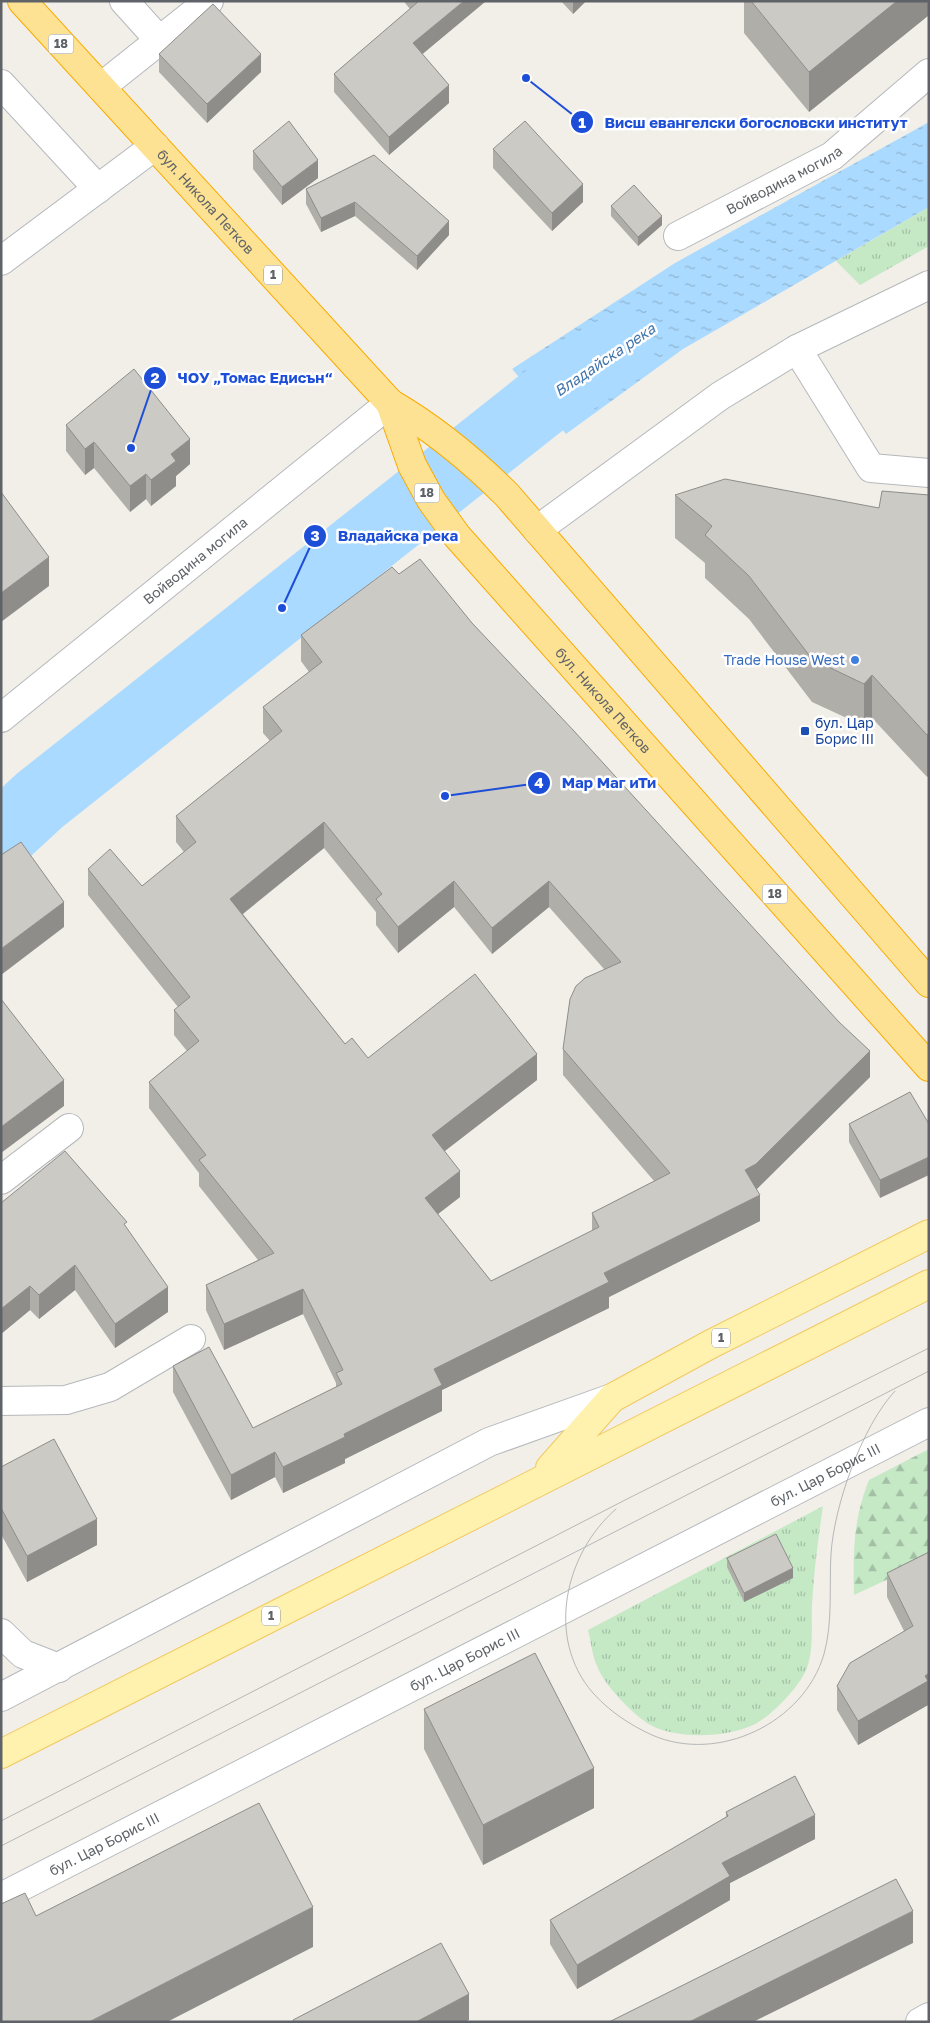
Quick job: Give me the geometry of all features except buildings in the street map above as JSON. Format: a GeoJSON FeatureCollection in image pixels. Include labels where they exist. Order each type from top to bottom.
{"type":"FeatureCollection","features":[{"type":"Feature","properties":{"kind":"highway","name":"бул. Никола Петков"},"geometry":{"type":"LineString","coordinates":[[22,1],[390,404],[427,425],[477,464],[507,495],[929,984]]}},
{"type":"Feature","properties":{"kind":"highway","name":"бул. Никола Петков"},"geometry":{"type":"LineString","coordinates":[[390,404],[412,464],[431,500],[457,536],[929,1067]]}},
{"type":"Feature","properties":{"kind":"main road","name":"1"},"geometry":{"type":"LineString","coordinates":[[541,1479],[612,1398],[711,1344],[929,1234]]}},
{"type":"Feature","properties":{"kind":"main road","name":"1"},"geometry":{"type":"LineString","coordinates":[[1,1754],[929,1284]]}},
{"type":"Feature","properties":{"kind":"street"},"geometry":{"type":"LineString","coordinates":[[124,1],[160,41]]}},
{"type":"Feature","properties":{"kind":"street"},"geometry":{"type":"LineString","coordinates":[[101,87],[209,1]]}},
{"type":"Feature","properties":{"kind":"street","name":"Войводина могила"},"geometry":{"type":"LineString","coordinates":[[678,236],[832,156],[929,73]]}},
{"type":"Feature","properties":{"kind":"street"},"geometry":{"type":"LineString","coordinates":[[1,84],[98,189]]}},
{"type":"Feature","properties":{"kind":"street"},"geometry":{"type":"LineString","coordinates":[[1,261],[155,146]]}},
{"type":"Feature","properties":{"kind":"street"},"geometry":{"type":"LineString","coordinates":[[537,530],[720,396],[797,350],[929,284]]}},
{"type":"Feature","properties":{"kind":"street"},"geometry":{"type":"LineString","coordinates":[[797,350],[871,468],[929,473]]}},
{"type":"Feature","properties":{"kind":"street","name":"Войводина могила"},"geometry":{"type":"LineString","coordinates":[[1,718],[390,404]]}},
{"type":"Feature","properties":{"kind":"street"},"geometry":{"type":"LineString","coordinates":[[1,1180],[69,1128]]}},
{"type":"Feature","properties":{"kind":"street"},"geometry":{"type":"LineString","coordinates":[[1,1401],[66,1400],[110,1387],[191,1338]]}},
{"type":"Feature","properties":{"kind":"street"},"geometry":{"type":"LineString","coordinates":[[1,1697],[489,1442],[612,1398]]}},
{"type":"Feature","properties":{"kind":"street","name":"бул. Цар Борис III"},"geometry":{"type":"LineString","coordinates":[[1,1897],[929,1422]]}},
{"type":"Feature","properties":{"kind":"street"},"geometry":{"type":"LineString","coordinates":[[1,1633],[23,1654],[59,1668]]}},
{"type":"Feature","properties":{"kind":"street"},"geometry":{"type":"LineString","coordinates":[[920,2022],[929,2017]]}},
{"type":"Feature","properties":{"kind":"green space"},"geometry":{"type":"Polygon","coordinates":[[[929,207],[929,246],[860,285],[836,261],[929,207]]]}},
{"type":"Feature","properties":{"kind":"green space"},"geometry":{"type":"Polygon","coordinates":[[[929,1449],[929,1560],[854,1595],[855,1536],[860,1509],[869,1480],[929,1449]]]}},
{"type":"Feature","properties":{"kind":"green space"},"geometry":{"type":"Polygon","coordinates":[[[823,1506],[814,1579],[809,1660],[807,1668],[798,1683],[784,1700],[768,1715],[753,1725],[729,1733],[714,1735],[685,1735],[671,1732],[647,1723],[633,1712],[612,1690],[601,1674],[594,1657],[588,1630],[823,1506]]]}},
{"type":"Feature","properties":{"kind":"water"},"geometry":{"type":"Polygon","coordinates":[[[929,122],[929,207],[683,349],[566,434],[512,369],[675,263],[929,122]]]}},
{"type":"Feature","properties":{"kind":"pier"},"geometry":{"type":"Polygon","coordinates":[[[510,367],[567,436],[564,435],[510,370],[510,367]]]}},
{"type":"Feature","properties":{"kind":"waterway","name":"Владайска река"},"geometry":{"type":"LineString","coordinates":[[1,836],[40,800],[541,403],[620,348]]}},
{"type":"Feature","properties":{"kind":"tram line"},"geometry":{"type":"LineString","coordinates":[[1,1821],[629,1498],[929,1348]]}},
{"type":"Feature","properties":{"kind":"tram line"},"geometry":{"type":"LineString","coordinates":[[1,1846],[929,1371]]}},
{"type":"Feature","properties":{"kind":"tram line"},"geometry":{"type":"LineString","coordinates":[[616,1509],[598,1527],[584,1549],[574,1572],[567,1597],[566,1622],[569,1647],[578,1671],[593,1693],[606,1706],[628,1722],[652,1735],[678,1743],[704,1744],[730,1740],[755,1731],[778,1718],[798,1700],[814,1678],[824,1654],[830,1617],[831,1554],[838,1513],[861,1445],[883,1406],[895,1391]]}},
{"type":"Feature","properties":{"kind":"place","name":"Висш евангелски богословски институт"},"geometry":{"type":"Point","coordinates":[526,78]}},
{"type":"Feature","properties":{"kind":"place","name":"ЧОУ „Томас Едисън“"},"geometry":{"type":"Point","coordinates":[131,448]}},
{"type":"Feature","properties":{"kind":"place","name":"Владайска река"},"geometry":{"type":"Point","coordinates":[282,608]}},
{"type":"Feature","properties":{"kind":"place","name":"Trade House West"},"geometry":{"type":"Point","coordinates":[855,660]}},
{"type":"Feature","properties":{"kind":"place","name":"бул. Цар Борис ІІІ"},"geometry":{"type":"Point","coordinates":[805,731]}},
{"type":"Feature","properties":{"kind":"place","name":"Мар Маг иТи"},"geometry":{"type":"Point","coordinates":[445,796]}}]}
